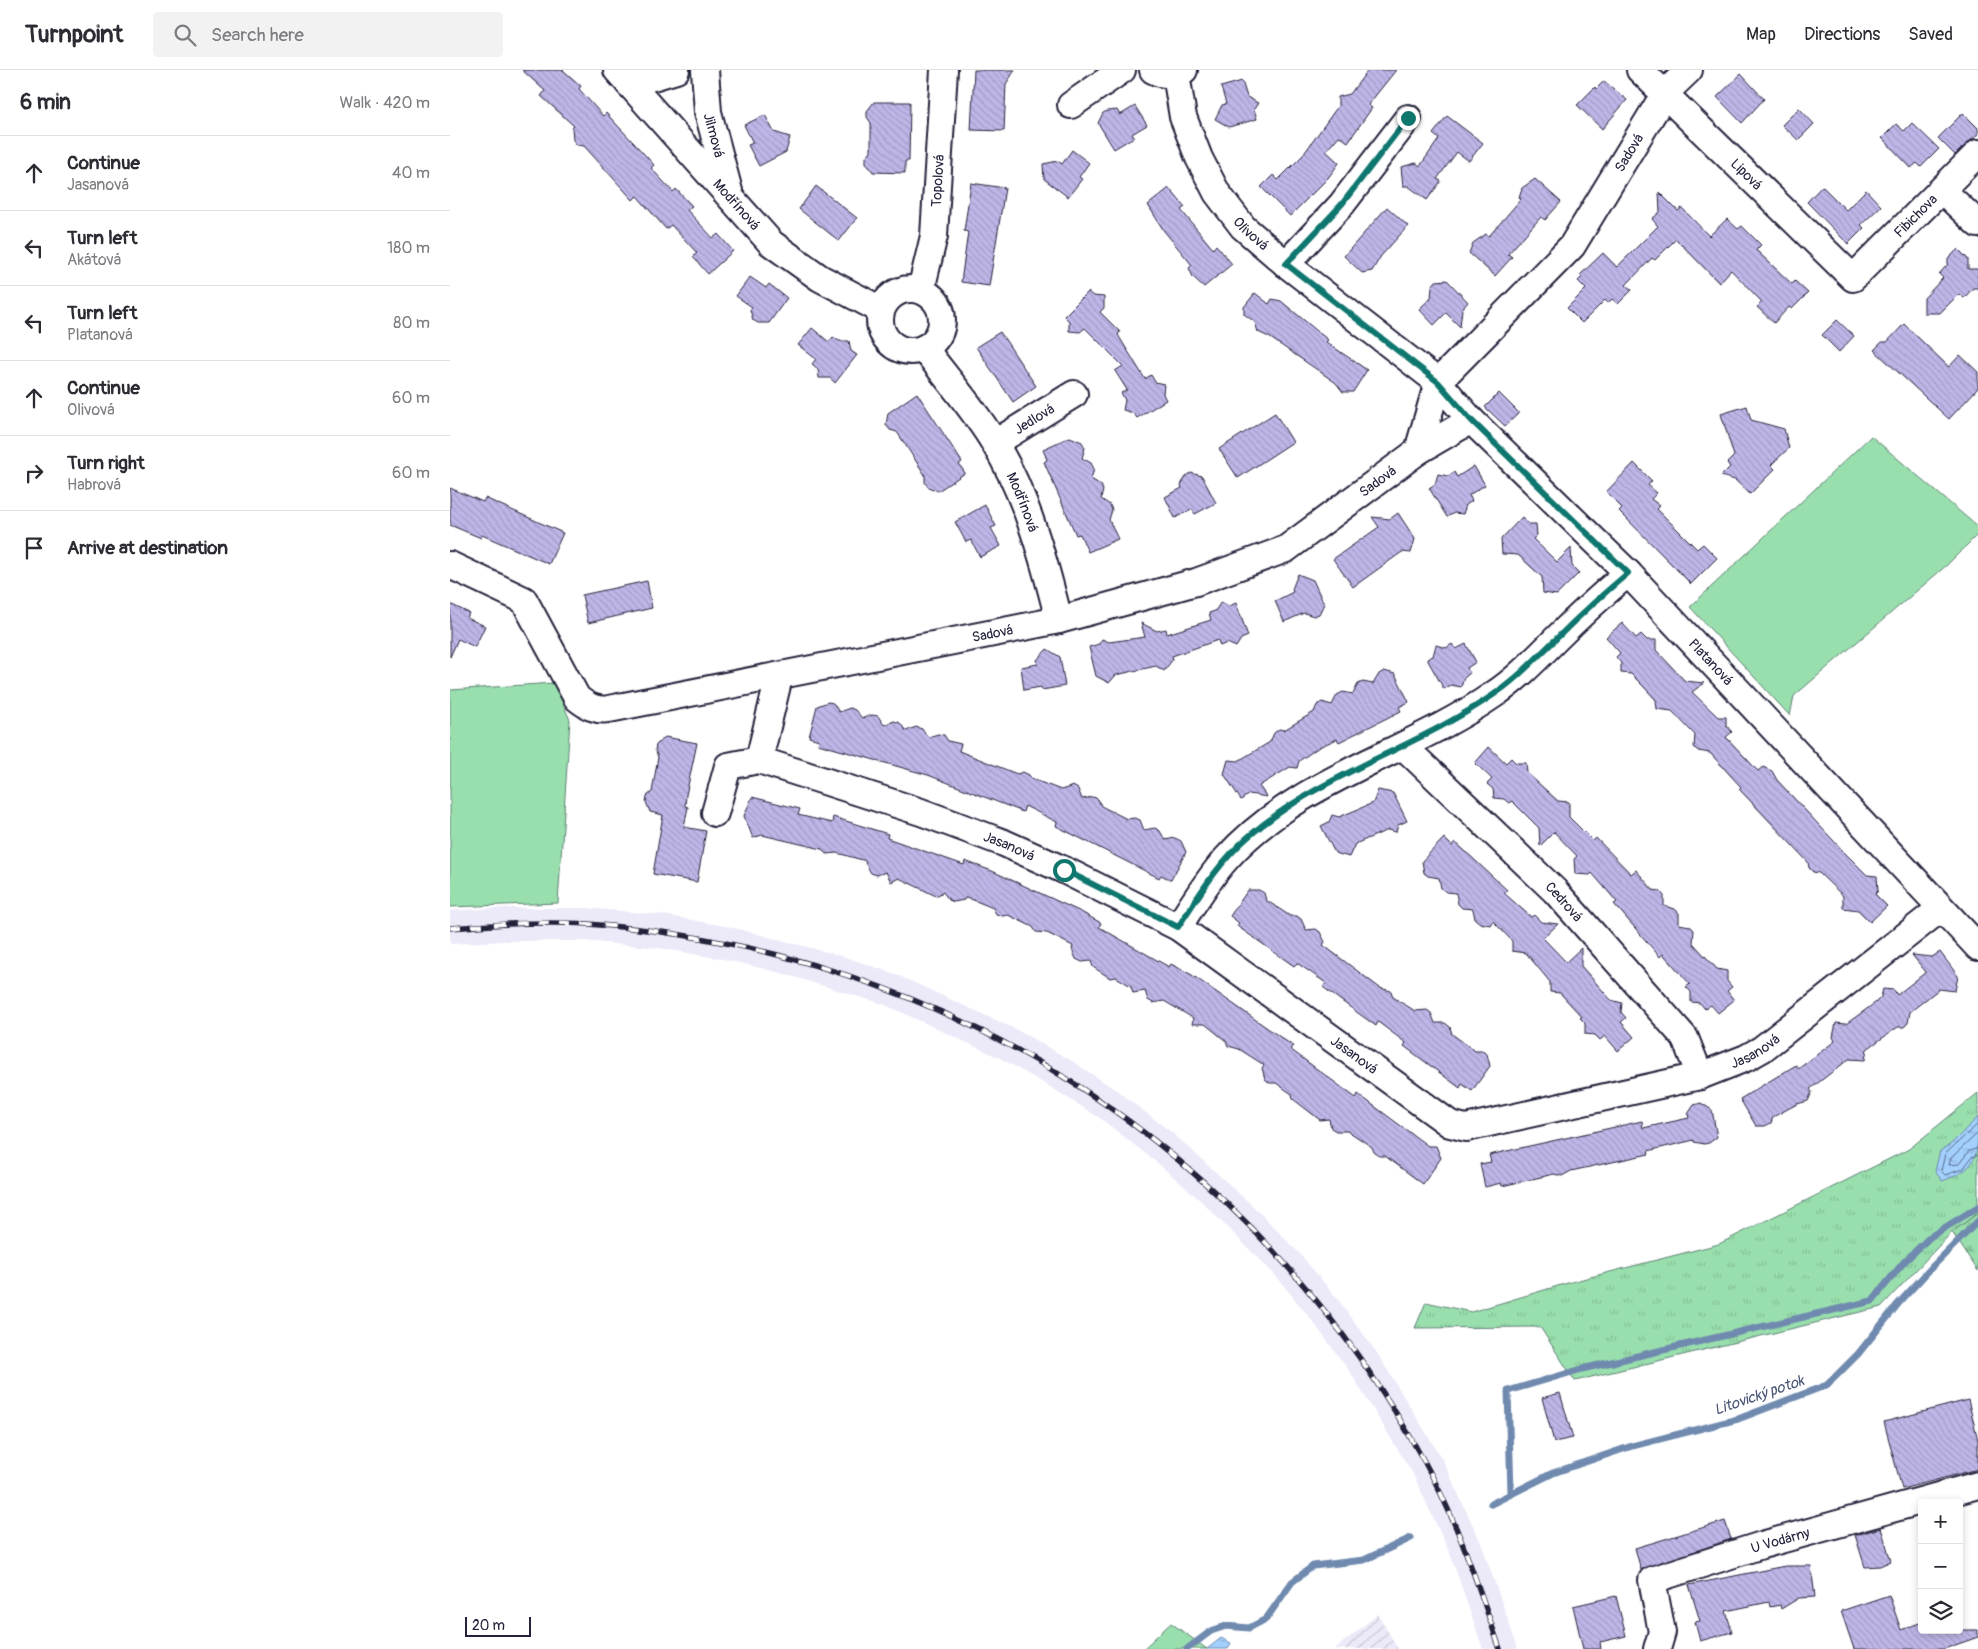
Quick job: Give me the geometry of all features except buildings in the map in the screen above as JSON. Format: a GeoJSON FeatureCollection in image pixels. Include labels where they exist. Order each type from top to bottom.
{"type":"FeatureCollection","features":[{"type":"Feature","properties":{"kind":"street"},"geometry":{"type":"LineString","coordinates":[[623,77],[676,70]]}},
{"type":"Feature","properties":{"kind":"street","name":"Jilmová"},"geometry":{"type":"LineString","coordinates":[[705,70],[708,112],[732,200]]}},
{"type":"Feature","properties":{"kind":"street","name":"Topolová"},"geometry":{"type":"LineString","coordinates":[[921,290],[934,236],[944,70]]}},
{"type":"Feature","properties":{"kind":"street"},"geometry":{"type":"LineString","coordinates":[[1071,105],[1122,70]]}},
{"type":"Feature","properties":{"kind":"street","name":"Lipová"},"geometry":{"type":"LineString","coordinates":[[1640,70],[1853,278]]}},
{"type":"Feature","properties":{"kind":"street","name":"Sadová"},"geometry":{"type":"LineString","coordinates":[[1418,451],[1438,382],[1572,246],[1665,93],[1689,70]]}},
{"type":"Feature","properties":{"kind":"street","name":"Olivová"},"geometry":{"type":"LineString","coordinates":[[1171,71],[1183,117],[1199,158],[1217,193],[1243,227],[1286,264],[1438,382]]}},
{"type":"Feature","properties":{"kind":"street","name":"Modřínová"},"geometry":{"type":"LineString","coordinates":[[623,77],[771,243],[820,278],[881,310]]}},
{"type":"Feature","properties":{"kind":"street"},"geometry":{"type":"LineString","coordinates":[[1286,264],[1342,204],[1408,118]]}},
{"type":"Feature","properties":{"kind":"street","name":"Fibichova"},"geometry":{"type":"LineString","coordinates":[[1853,278],[1943,191],[1978,153]]}},
{"type":"Feature","properties":{"kind":"street"},"geometry":{"type":"LineString","coordinates":[[1943,191],[1978,224]]}},
{"type":"Feature","properties":{"kind":"street"},"geometry":{"type":"LineString","coordinates":[[901,290],[921,290],[938,302],[942,312],[942,323],[933,342],[924,348],[904,350],[886,340],[881,330],[881,310],[892,294],[901,290]]}},
{"type":"Feature","properties":{"kind":"street","name":"Modřínová"},"geometry":{"type":"LineString","coordinates":[[924,348],[995,443],[1026,506],[1047,573],[1058,620]]}},
{"type":"Feature","properties":{"kind":"street","name":"Platanová"},"geometry":{"type":"LineString","coordinates":[[1438,382],[1471,420],[1628,573],[1940,910],[1978,947]]}},
{"type":"Feature","properties":{"kind":"street","name":"Jedlová"},"geometry":{"type":"LineString","coordinates":[[995,443],[1074,394]]}},
{"type":"Feature","properties":{"kind":"street","name":"Sadová"},"geometry":{"type":"LineString","coordinates":[[450,565],[524,600],[577,698],[587,706],[601,710],[1058,620],[1196,582],[1286,549],[1418,451],[1471,420]]}},
{"type":"Feature","properties":{"kind":"street"},"geometry":{"type":"LineString","coordinates":[[1178,927],[1208,881],[1226,858],[1279,812],[1313,790],[1471,710],[1495,694],[1518,676],[1597,599],[1628,573]]}},
{"type":"Feature","properties":{"kind":"street"},"geometry":{"type":"LineString","coordinates":[[759,760],[779,676]]}},
{"type":"Feature","properties":{"kind":"street","name":"Cedrová"},"geometry":{"type":"LineString","coordinates":[[1402,746],[1554,891],[1684,1038],[1700,1076]]}},
{"type":"Feature","properties":{"kind":"street","name":"Jasanová"},"geometry":{"type":"LineString","coordinates":[[715,813],[728,766],[759,760],[921,812],[1004,843],[1178,927],[1450,1124],[1466,1128],[1700,1076],[1746,1058],[1762,1049],[1940,910]]}},
{"type":"Feature","properties":{"kind":"street","name":"U Vodárny"},"geometry":{"type":"LineString","coordinates":[[1657,1649],[1662,1632],[1652,1580],[1762,1544],[1978,1485]]}},
{"type":"Feature","properties":{"kind":"shaded area"},"geometry":{"type":"Polygon","coordinates":[[[501,908],[586,908],[664,915],[730,927],[842,956],[895,974],[1015,1029],[1069,1059],[1119,1092],[1176,1136],[1257,1210],[1299,1253],[1337,1298],[1377,1353],[1442,1459],[1481,1543],[1518,1649],[1483,1649],[1451,1556],[1413,1474],[1350,1372],[1311,1319],[1275,1275],[1199,1199],[1155,1161],[1100,1118],[1000,1058],[883,1004],[781,973],[723,959],[659,948],[585,941],[503,941],[450,944],[450,911],[501,908]]]}},
{"type":"Feature","properties":{"kind":"shaded area"},"geometry":{"type":"Polygon","coordinates":[[[1378,1614],[1398,1649],[1335,1649],[1378,1614]]]}},
{"type":"Feature","properties":{"kind":"green space"},"geometry":{"type":"Polygon","coordinates":[[[1871,436],[1978,527],[1978,534],[1947,565],[1794,696],[1790,716],[1690,607],[1871,436]]]}},
{"type":"Feature","properties":{"kind":"green space"},"geometry":{"type":"Polygon","coordinates":[[[554,683],[570,720],[558,903],[450,907],[450,690],[554,683]]]}},
{"type":"Feature","properties":{"kind":"green space"},"geometry":{"type":"Polygon","coordinates":[[[1978,1093],[1978,1213],[1952,1232],[1881,1307],[1575,1381],[1540,1327],[1415,1328],[1426,1302],[1471,1312],[1571,1282],[1719,1244],[1909,1149],[1978,1093]]]}},
{"type":"Feature","properties":{"kind":"green space"},"geometry":{"type":"Polygon","coordinates":[[[1978,1213],[1978,1271],[1952,1232],[1978,1213]]]}},
{"type":"Feature","properties":{"kind":"green space"},"geometry":{"type":"Polygon","coordinates":[[[1171,1623],[1207,1649],[1143,1649],[1171,1623]]]}},
{"type":"Feature","properties":{"kind":"water"},"geometry":{"type":"Polygon","coordinates":[[[1978,1117],[1974,1160],[1963,1172],[1942,1181],[1935,1171],[1940,1151],[1951,1144],[1978,1117]]]}},
{"type":"Feature","properties":{"kind":"water"},"geometry":{"type":"Polygon","coordinates":[[[1221,1638],[1231,1643],[1228,1649],[1207,1649],[1221,1638]]]}},
{"type":"Feature","properties":{"kind":"waterway"},"geometry":{"type":"LineString","coordinates":[[1511,1493],[1508,1391],[1582,1369],[1872,1301],[1904,1262],[1930,1237],[1978,1207]]}},
{"type":"Feature","properties":{"kind":"waterway","name":"Litovický potok"},"geometry":{"type":"LineString","coordinates":[[1491,1504],[1553,1473],[1632,1446],[1738,1419],[1827,1385],[1858,1354],[1898,1304],[1932,1267],[1978,1221]]}},
{"type":"Feature","properties":{"kind":"waterway","name":"Litovický potok"},"geometry":{"type":"LineString","coordinates":[[1187,1649],[1211,1631],[1226,1626],[1249,1628],[1266,1619],[1292,1582],[1313,1566],[1364,1560],[1411,1538]]}},
{"type":"Feature","properties":{"kind":"railway"},"geometry":{"type":"LineString","coordinates":[[450,928],[519,923],[588,924],[720,942],[846,975],[965,1023],[1077,1085],[1179,1161],[1272,1249],[1354,1350],[1437,1485],[1467,1554],[1500,1649]]}},
{"type":"Feature","properties":{"kind":"route"},"geometry":{"type":"LineString","coordinates":[[1064,870],[1178,927],[1208,881],[1226,858],[1279,812],[1313,790],[1471,710],[1495,694],[1518,676],[1597,599],[1628,573],[1471,420],[1438,382],[1286,264],[1342,204],[1379,159],[1408,118]]}}]}
